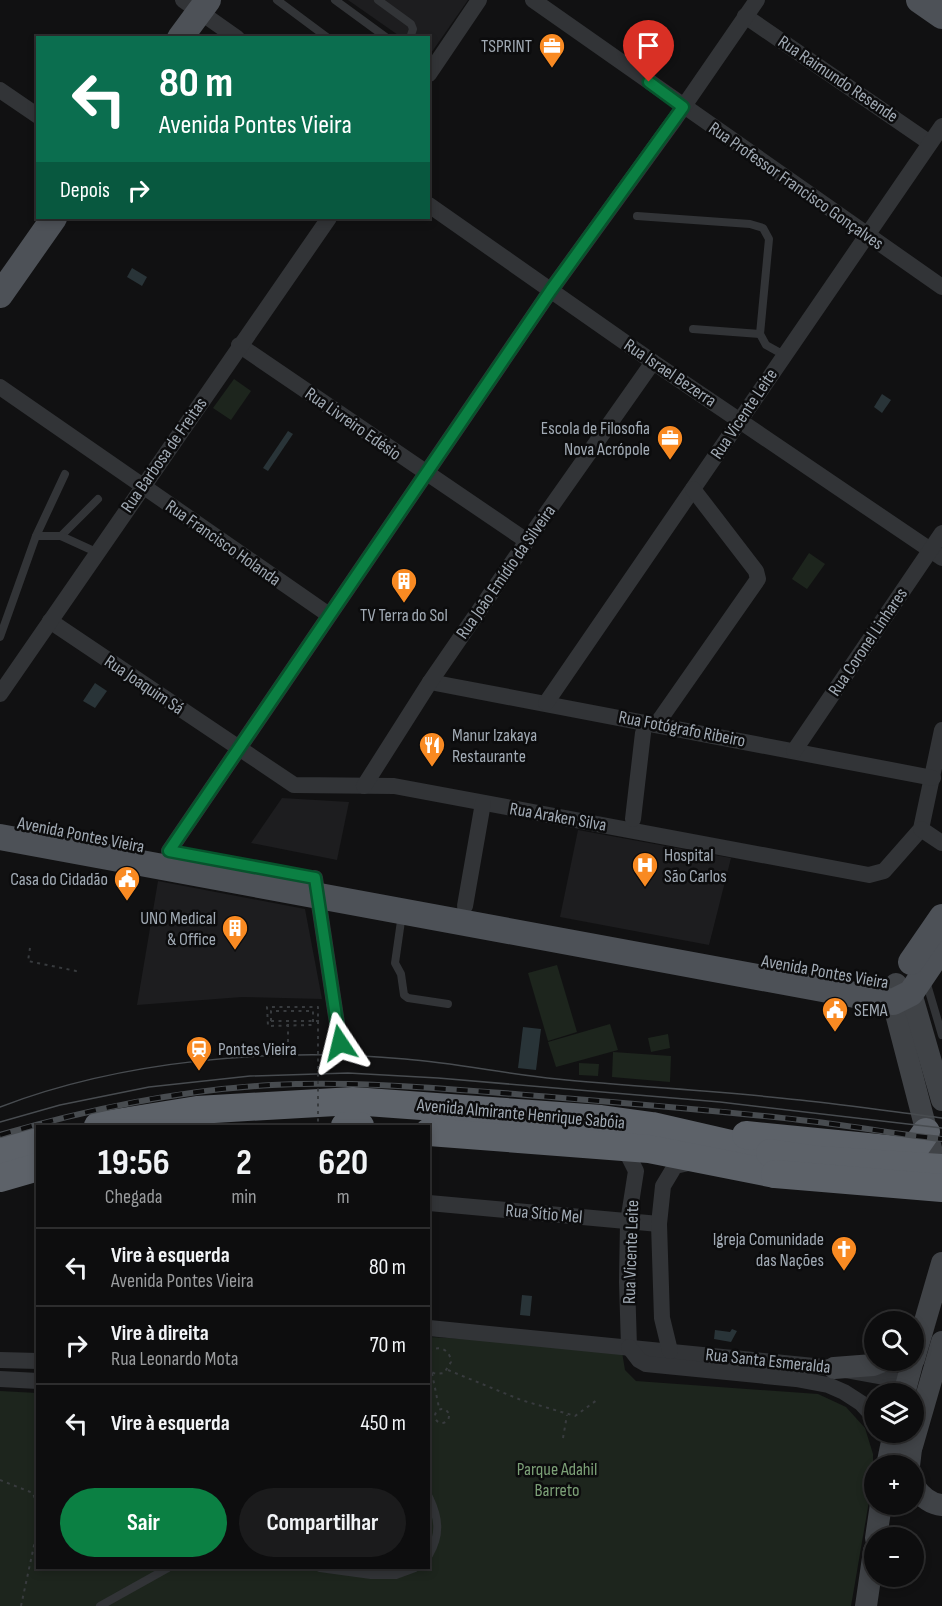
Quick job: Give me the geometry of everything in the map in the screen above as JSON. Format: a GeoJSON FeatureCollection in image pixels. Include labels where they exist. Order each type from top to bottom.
{"type":"FeatureCollection","features":[{"type":"Feature","properties":{"kind":"highway","name":"Avenida Almirante Henrique Sabóia"},"geometry":{"type":"LineString","coordinates":[[104,1125],[197,1110],[344,1101],[601,1119],[652,1126],[772,1164],[819,1160],[942,1168]]}},
{"type":"Feature","properties":{"kind":"highway"},"geometry":{"type":"LineString","coordinates":[[652,1126],[908,1151],[917,1145],[926,1132]]}},
{"type":"Feature","properties":{"kind":"highway","name":"Avenida Almirante Henrique Sabóia"},"geometry":{"type":"LineString","coordinates":[[430,1132],[649,1149],[703,1160],[772,1164],[942,1189]]}},
{"type":"Feature","properties":{"kind":"highway"},"geometry":{"type":"LineString","coordinates":[[0,1150],[36,1140]]}},
{"type":"Feature","properties":{"kind":"highway"},"geometry":{"type":"LineString","coordinates":[[0,1178],[36,1168]]}},
{"type":"Feature","properties":{"kind":"main road"},"geometry":{"type":"LineString","coordinates":[[919,0],[942,16]]}},
{"type":"Feature","properties":{"kind":"main road"},"geometry":{"type":"LineString","coordinates":[[164,36],[193,3]]}},
{"type":"Feature","properties":{"kind":"main road"},"geometry":{"type":"LineString","coordinates":[[181,36],[193,3]]}},
{"type":"Feature","properties":{"kind":"main road"},"geometry":{"type":"LineString","coordinates":[[0,269],[36,217]]}},
{"type":"Feature","properties":{"kind":"main road"},"geometry":{"type":"LineString","coordinates":[[0,295],[53,219]]}},
{"type":"Feature","properties":{"kind":"main road","name":"Avenida Pontes Vieira"},"geometry":{"type":"LineString","coordinates":[[0,820],[169,851],[316,887],[402,912],[906,988]]}},
{"type":"Feature","properties":{"kind":"main road","name":"Avenida Pontes Vieira"},"geometry":{"type":"LineString","coordinates":[[0,837],[316,887],[465,906],[906,988]]}},
{"type":"Feature","properties":{"kind":"main road"},"geometry":{"type":"LineString","coordinates":[[906,988],[942,917]]}},
{"type":"Feature","properties":{"kind":"main road"},"geometry":{"type":"LineString","coordinates":[[906,988],[942,947]]}},
{"type":"Feature","properties":{"kind":"street"},"geometry":{"type":"LineString","coordinates":[[430,70],[478,0]]}},
{"type":"Feature","properties":{"kind":"street","name":"Rua Professor Francisco Gonçalves"},"geometry":{"type":"LineString","coordinates":[[533,0],[942,287]]}},
{"type":"Feature","properties":{"kind":"street"},"geometry":{"type":"LineString","coordinates":[[169,851],[551,290],[757,0]]}},
{"type":"Feature","properties":{"kind":"street"},"geometry":{"type":"LineString","coordinates":[[193,3],[234,36]]}},
{"type":"Feature","properties":{"kind":"street","name":"Rua Raimundo Resende"},"geometry":{"type":"LineString","coordinates":[[746,16],[930,143]]}},
{"type":"Feature","properties":{"kind":"street"},"geometry":{"type":"LineString","coordinates":[[0,90],[36,115]]}},
{"type":"Feature","properties":{"kind":"street","name":"Rua Vicente Leite"},"geometry":{"type":"LineString","coordinates":[[546,703],[942,126]]}},
{"type":"Feature","properties":{"kind":"street","name":"Rua Israel Bezerra"},"geometry":{"type":"LineString","coordinates":[[430,206],[653,362],[936,554]]}},
{"type":"Feature","properties":{"kind":"street","name":"Rua Barbosa de Freitas"},"geometry":{"type":"LineString","coordinates":[[0,693],[328,219]]}},
{"type":"Feature","properties":{"kind":"street","name":"Rua Livreiro Edésio"},"geometry":{"type":"LineString","coordinates":[[239,345],[527,541]]}},
{"type":"Feature","properties":{"kind":"street","name":"Rua João Emídio da Silveira"},"geometry":{"type":"LineString","coordinates":[[364,786],[430,682],[653,362]]}},
{"type":"Feature","properties":{"kind":"street","name":"Rua Francisco Holanda"},"geometry":{"type":"LineString","coordinates":[[0,387],[329,615]]}},
{"type":"Feature","properties":{"kind":"street"},"geometry":{"type":"LineString","coordinates":[[633,819],[650,729],[758,579],[756,571],[693,489]]}},
{"type":"Feature","properties":{"kind":"street","name":"Rua Coronel Linhares"},"geometry":{"type":"LineString","coordinates":[[794,751],[936,554],[942,533]]}},
{"type":"Feature","properties":{"kind":"street","name":"Rua Joaquim Sá"},"geometry":{"type":"LineString","coordinates":[[50,621],[239,749]]}},
{"type":"Feature","properties":{"kind":"street","name":"Rua Fotógrafo Ribeiro"},"geometry":{"type":"LineString","coordinates":[[430,682],[546,703],[650,729],[794,751],[933,778]]}},
{"type":"Feature","properties":{"kind":"street"},"geometry":{"type":"LineString","coordinates":[[942,730],[921,829],[942,843]]}},
{"type":"Feature","properties":{"kind":"street","name":"Rua Araken Silva"},"geometry":{"type":"LineString","coordinates":[[239,749],[294,785],[394,786],[869,875],[884,871],[921,829]]}},
{"type":"Feature","properties":{"kind":"street"},"geometry":{"type":"LineString","coordinates":[[465,906],[483,803]]}},
{"type":"Feature","properties":{"kind":"street"},"geometry":{"type":"LineString","coordinates":[[316,887],[340,1043]]}},
{"type":"Feature","properties":{"kind":"street"},"geometry":{"type":"LineString","coordinates":[[906,988],[942,1100]]}},
{"type":"Feature","properties":{"kind":"street"},"geometry":{"type":"LineString","coordinates":[[906,988],[926,1132],[942,1189]]}},
{"type":"Feature","properties":{"kind":"street","name":"Rua Vicente Leite"},"geometry":{"type":"LineString","coordinates":[[598,1144],[628,1155],[636,1171],[628,1221],[629,1347]]}},
{"type":"Feature","properties":{"kind":"street","name":"Rua Vicente Leite"},"geometry":{"type":"LineString","coordinates":[[670,1351],[662,1318],[659,1224],[663,1186],[675,1166],[703,1160]]}},
{"type":"Feature","properties":{"kind":"street","name":"Rua Sítio Mel"},"geometry":{"type":"LineString","coordinates":[[430,1203],[659,1224]]}},
{"type":"Feature","properties":{"kind":"street"},"geometry":{"type":"LineString","coordinates":[[924,1316],[942,1263]]}},
{"type":"Feature","properties":{"kind":"street","name":"Rua Santa Esmeralda"},"geometry":{"type":"LineString","coordinates":[[430,1328],[834,1368],[888,1378],[896,1383]]}},
{"type":"Feature","properties":{"kind":"street"},"geometry":{"type":"LineString","coordinates":[[896,1455],[907,1444],[942,1342]]}},
{"type":"Feature","properties":{"kind":"street","name":"Rua Santa Esmeralda"},"geometry":{"type":"LineString","coordinates":[[629,1347],[639,1360],[646,1364],[796,1379],[828,1385],[844,1392],[864,1406]]}},
{"type":"Feature","properties":{"kind":"street"},"geometry":{"type":"LineString","coordinates":[[0,1360],[36,1361]]}},
{"type":"Feature","properties":{"kind":"street"},"geometry":{"type":"LineString","coordinates":[[834,1368],[864,1366]]}},
{"type":"Feature","properties":{"kind":"street"},"geometry":{"type":"LineString","coordinates":[[0,1379],[36,1381]]}},
{"type":"Feature","properties":{"kind":"street"},"geometry":{"type":"LineString","coordinates":[[924,1498],[935,1505],[942,1506]]}},
{"type":"Feature","properties":{"kind":"street"},"geometry":{"type":"LineString","coordinates":[[867,1606],[869,1587]]}},
{"type":"Feature","properties":{"kind":"lane"},"geometry":{"type":"LineString","coordinates":[[277,0],[325,36]]}},
{"type":"Feature","properties":{"kind":"lane"},"geometry":{"type":"LineString","coordinates":[[335,0],[384,36]]}},
{"type":"Feature","properties":{"kind":"lane"},"geometry":{"type":"LineString","coordinates":[[378,0],[411,24],[413,29],[411,36]]}},
{"type":"Feature","properties":{"kind":"lane"},"geometry":{"type":"LineString","coordinates":[[637,216],[750,224],[763,228],[769,239],[760,334],[766,345],[784,355]]}},
{"type":"Feature","properties":{"kind":"lane"},"geometry":{"type":"LineString","coordinates":[[693,329],[760,334]]}},
{"type":"Feature","properties":{"kind":"lane"},"geometry":{"type":"LineString","coordinates":[[0,637],[36,536],[66,474]]}},
{"type":"Feature","properties":{"kind":"lane"},"geometry":{"type":"LineString","coordinates":[[61,536],[98,499]]}},
{"type":"Feature","properties":{"kind":"lane"},"geometry":{"type":"LineString","coordinates":[[36,536],[61,536],[96,552]]}},
{"type":"Feature","properties":{"kind":"lane"},"geometry":{"type":"LineString","coordinates":[[402,912],[396,963],[401,974],[404,995],[408,998],[448,1004]]}},
{"type":"Feature","properties":{"kind":"lane"},"geometry":{"type":"LineString","coordinates":[[906,988],[942,1035]]}},
{"type":"Feature","properties":{"kind":"lane"},"geometry":{"type":"LineString","coordinates":[[430,1500],[437,1522],[438,1539],[430,1553]]}},
{"type":"Feature","properties":{"kind":"lane"},"geometry":{"type":"LineString","coordinates":[[100,1606],[166,1569]]}},
{"type":"Feature","properties":{"kind":"lane"},"geometry":{"type":"LineString","coordinates":[[327,1569],[371,1575],[396,1575],[412,1569]]}},
{"type":"Feature","properties":{"kind":"path"},"geometry":{"type":"LineString","coordinates":[[30,948],[28,962],[76,970],[75,972]]}},
{"type":"Feature","properties":{"kind":"path"},"geometry":{"type":"LineString","coordinates":[[318,1125],[318,1007],[267,1007],[268,1026],[313,1025],[313,1011],[271,1011],[271,1021],[288,1021],[337,1022]]}},
{"type":"Feature","properties":{"kind":"path"},"geometry":{"type":"LineString","coordinates":[[288,1021],[288,1057]]}},
{"type":"Feature","properties":{"kind":"path"},"geometry":{"type":"LineString","coordinates":[[430,1351],[439,1348],[446,1351],[451,1358],[448,1370]]}},
{"type":"Feature","properties":{"kind":"path"},"geometry":{"type":"LineString","coordinates":[[440,1409],[430,1372],[440,1374],[448,1370],[521,1400],[575,1416],[597,1400]]}},
{"type":"Feature","properties":{"kind":"path"},"geometry":{"type":"LineString","coordinates":[[430,1420],[435,1419],[441,1424],[449,1419],[450,1415],[447,1410],[440,1409]]}},
{"type":"Feature","properties":{"kind":"path"},"geometry":{"type":"LineString","coordinates":[[435,1419],[436,1412],[440,1409]]}},
{"type":"Feature","properties":{"kind":"path"},"geometry":{"type":"LineString","coordinates":[[563,1438],[567,1414]]}},
{"type":"Feature","properties":{"kind":"path"},"geometry":{"type":"LineString","coordinates":[[0,1480],[33,1493],[36,1502]]}},
{"type":"Feature","properties":{"kind":"path"},"geometry":{"type":"LineString","coordinates":[[21,1606],[36,1536]]}},
{"type":"Feature","properties":{"kind":"shaded area"},"geometry":{"type":"Polygon","coordinates":[[[348,0],[468,0],[430,55],[430,36],[400,36],[348,0]]]}},
{"type":"Feature","properties":{"kind":"shaded area"},"geometry":{"type":"Polygon","coordinates":[[[132,268],[147,277],[142,286],[127,277],[132,268]]]}},
{"type":"Feature","properties":{"kind":"shaded area"},"geometry":{"type":"Polygon","coordinates":[[[882,394],[891,400],[882,413],[874,407],[882,394]]]}},
{"type":"Feature","properties":{"kind":"shaded area"},"geometry":{"type":"Polygon","coordinates":[[[288,431],[293,434],[268,471],[263,468],[288,431]]]}},
{"type":"Feature","properties":{"kind":"shaded area"},"geometry":{"type":"Polygon","coordinates":[[[95,683],[107,691],[95,708],[83,701],[95,683]]]}},
{"type":"Feature","properties":{"kind":"shaded area"},"geometry":{"type":"Polygon","coordinates":[[[282,798],[349,802],[337,860],[251,843],[282,798]]]}},
{"type":"Feature","properties":{"kind":"shaded area","name":"Hospital São Carlos"},"geometry":{"type":"Polygon","coordinates":[[[578,830],[731,858],[709,945],[560,917],[578,830]]]}},
{"type":"Feature","properties":{"kind":"shaded area"},"geometry":{"type":"Polygon","coordinates":[[[158,881],[305,909],[322,999],[242,997],[137,1005],[158,881]]]}},
{"type":"Feature","properties":{"kind":"shaded area"},"geometry":{"type":"Polygon","coordinates":[[[523,1027],[541,1029],[536,1070],[518,1068],[523,1027]]]}},
{"type":"Feature","properties":{"kind":"shaded area"},"geometry":{"type":"Polygon","coordinates":[[[522,1295],[532,1296],[530,1316],[520,1315],[522,1295]]]}},
{"type":"Feature","properties":{"kind":"shaded area"},"geometry":{"type":"Polygon","coordinates":[[[732,1329],[737,1331],[731,1342],[714,1339],[715,1330],[730,1332],[732,1329]]]}},
{"type":"Feature","properties":{"kind":"green space"},"geometry":{"type":"Polygon","coordinates":[[[234,379],[251,391],[231,420],[213,408],[234,379]]]}},
{"type":"Feature","properties":{"kind":"green space"},"geometry":{"type":"Polygon","coordinates":[[[809,553],[825,564],[807,589],[792,579],[809,553]]]}},
{"type":"Feature","properties":{"kind":"green space"},"geometry":{"type":"Polygon","coordinates":[[[557,965],[577,1032],[548,1041],[528,973],[557,965]]]}},
{"type":"Feature","properties":{"kind":"green space"},"geometry":{"type":"Polygon","coordinates":[[[610,1024],[618,1050],[556,1067],[548,1042],[610,1024]]]}},
{"type":"Feature","properties":{"kind":"green space"},"geometry":{"type":"Polygon","coordinates":[[[668,1034],[670,1048],[651,1052],[648,1038],[668,1034]]]}},
{"type":"Feature","properties":{"kind":"green space"},"geometry":{"type":"Polygon","coordinates":[[[613,1052],[671,1056],[670,1082],[612,1077],[613,1052]]]}},
{"type":"Feature","properties":{"kind":"green space"},"geometry":{"type":"Polygon","coordinates":[[[579,1063],[599,1064],[598,1076],[579,1075],[579,1063]]]}},
{"type":"Feature","properties":{"kind":"green space","name":"Parque Adahil Barreto"},"geometry":{"type":"Polygon","coordinates":[[[430,1337],[587,1345],[622,1352],[625,1370],[636,1381],[818,1394],[846,1407],[864,1427],[864,1443],[870,1443],[873,1454],[864,1455],[864,1515],[867,1515],[851,1606],[0,1606],[0,1391],[36,1393],[36,1569],[430,1569],[430,1337]]]}},
{"type":"Feature","properties":{"kind":"tram line"},"geometry":{"type":"LineString","coordinates":[[0,1107],[47,1091],[147,1068],[200,1061],[304,1055],[424,1061],[557,1079],[770,1097],[942,1118]]}},
{"type":"Feature","properties":{"kind":"tram line"},"geometry":{"type":"LineString","coordinates":[[0,1122],[60,1105],[149,1087],[250,1076],[348,1073],[438,1078],[720,1102],[942,1128]]}},
{"type":"Feature","properties":{"kind":"railway"},"geometry":{"type":"LineString","coordinates":[[37,1125],[134,1102],[203,1091],[272,1085],[333,1084],[515,1094],[693,1109],[818,1122],[942,1139]]}},
{"type":"Feature","properties":{"kind":"railway"},"geometry":{"type":"LineString","coordinates":[[0,1135],[36,1125]]}},
{"type":"Feature","properties":{"kind":"place","name":"TSPRINT"},"geometry":{"type":"Point","coordinates":[552,69]}},
{"type":"Feature","properties":{"kind":"place","name":"Escola de Filosofia Nova Acrópole"},"geometry":{"type":"Point","coordinates":[670,461]}},
{"type":"Feature","properties":{"kind":"place","name":"TV Terra do Sol"},"geometry":{"type":"Point","coordinates":[404,604]}},
{"type":"Feature","properties":{"kind":"place","name":"Manur Izakaya Restaurante"},"geometry":{"type":"Point","coordinates":[432,768]}},
{"type":"Feature","properties":{"kind":"place","name":"Hospital São Carlos"},"geometry":{"type":"Point","coordinates":[645,888]}},
{"type":"Feature","properties":{"kind":"place","name":"Casa do Cidadão"},"geometry":{"type":"Point","coordinates":[127,902]}},
{"type":"Feature","properties":{"kind":"place","name":"UNO Medical & Office"},"geometry":{"type":"Point","coordinates":[235,951]}},
{"type":"Feature","properties":{"kind":"place","name":"SEMA"},"geometry":{"type":"Point","coordinates":[835,1033]}},
{"type":"Feature","properties":{"kind":"place","name":"Pontes Vieira"},"geometry":{"type":"Point","coordinates":[199,1072]}},
{"type":"Feature","properties":{"kind":"place","name":"Igreja Comunidade das Nações"},"geometry":{"type":"Point","coordinates":[844,1272]}},
{"type":"Feature","properties":{"kind":"route"},"geometry":{"type":"LineString","coordinates":[[340,1043],[315,878],[169,851],[551,290],[683,107],[649,82]]}}]}
